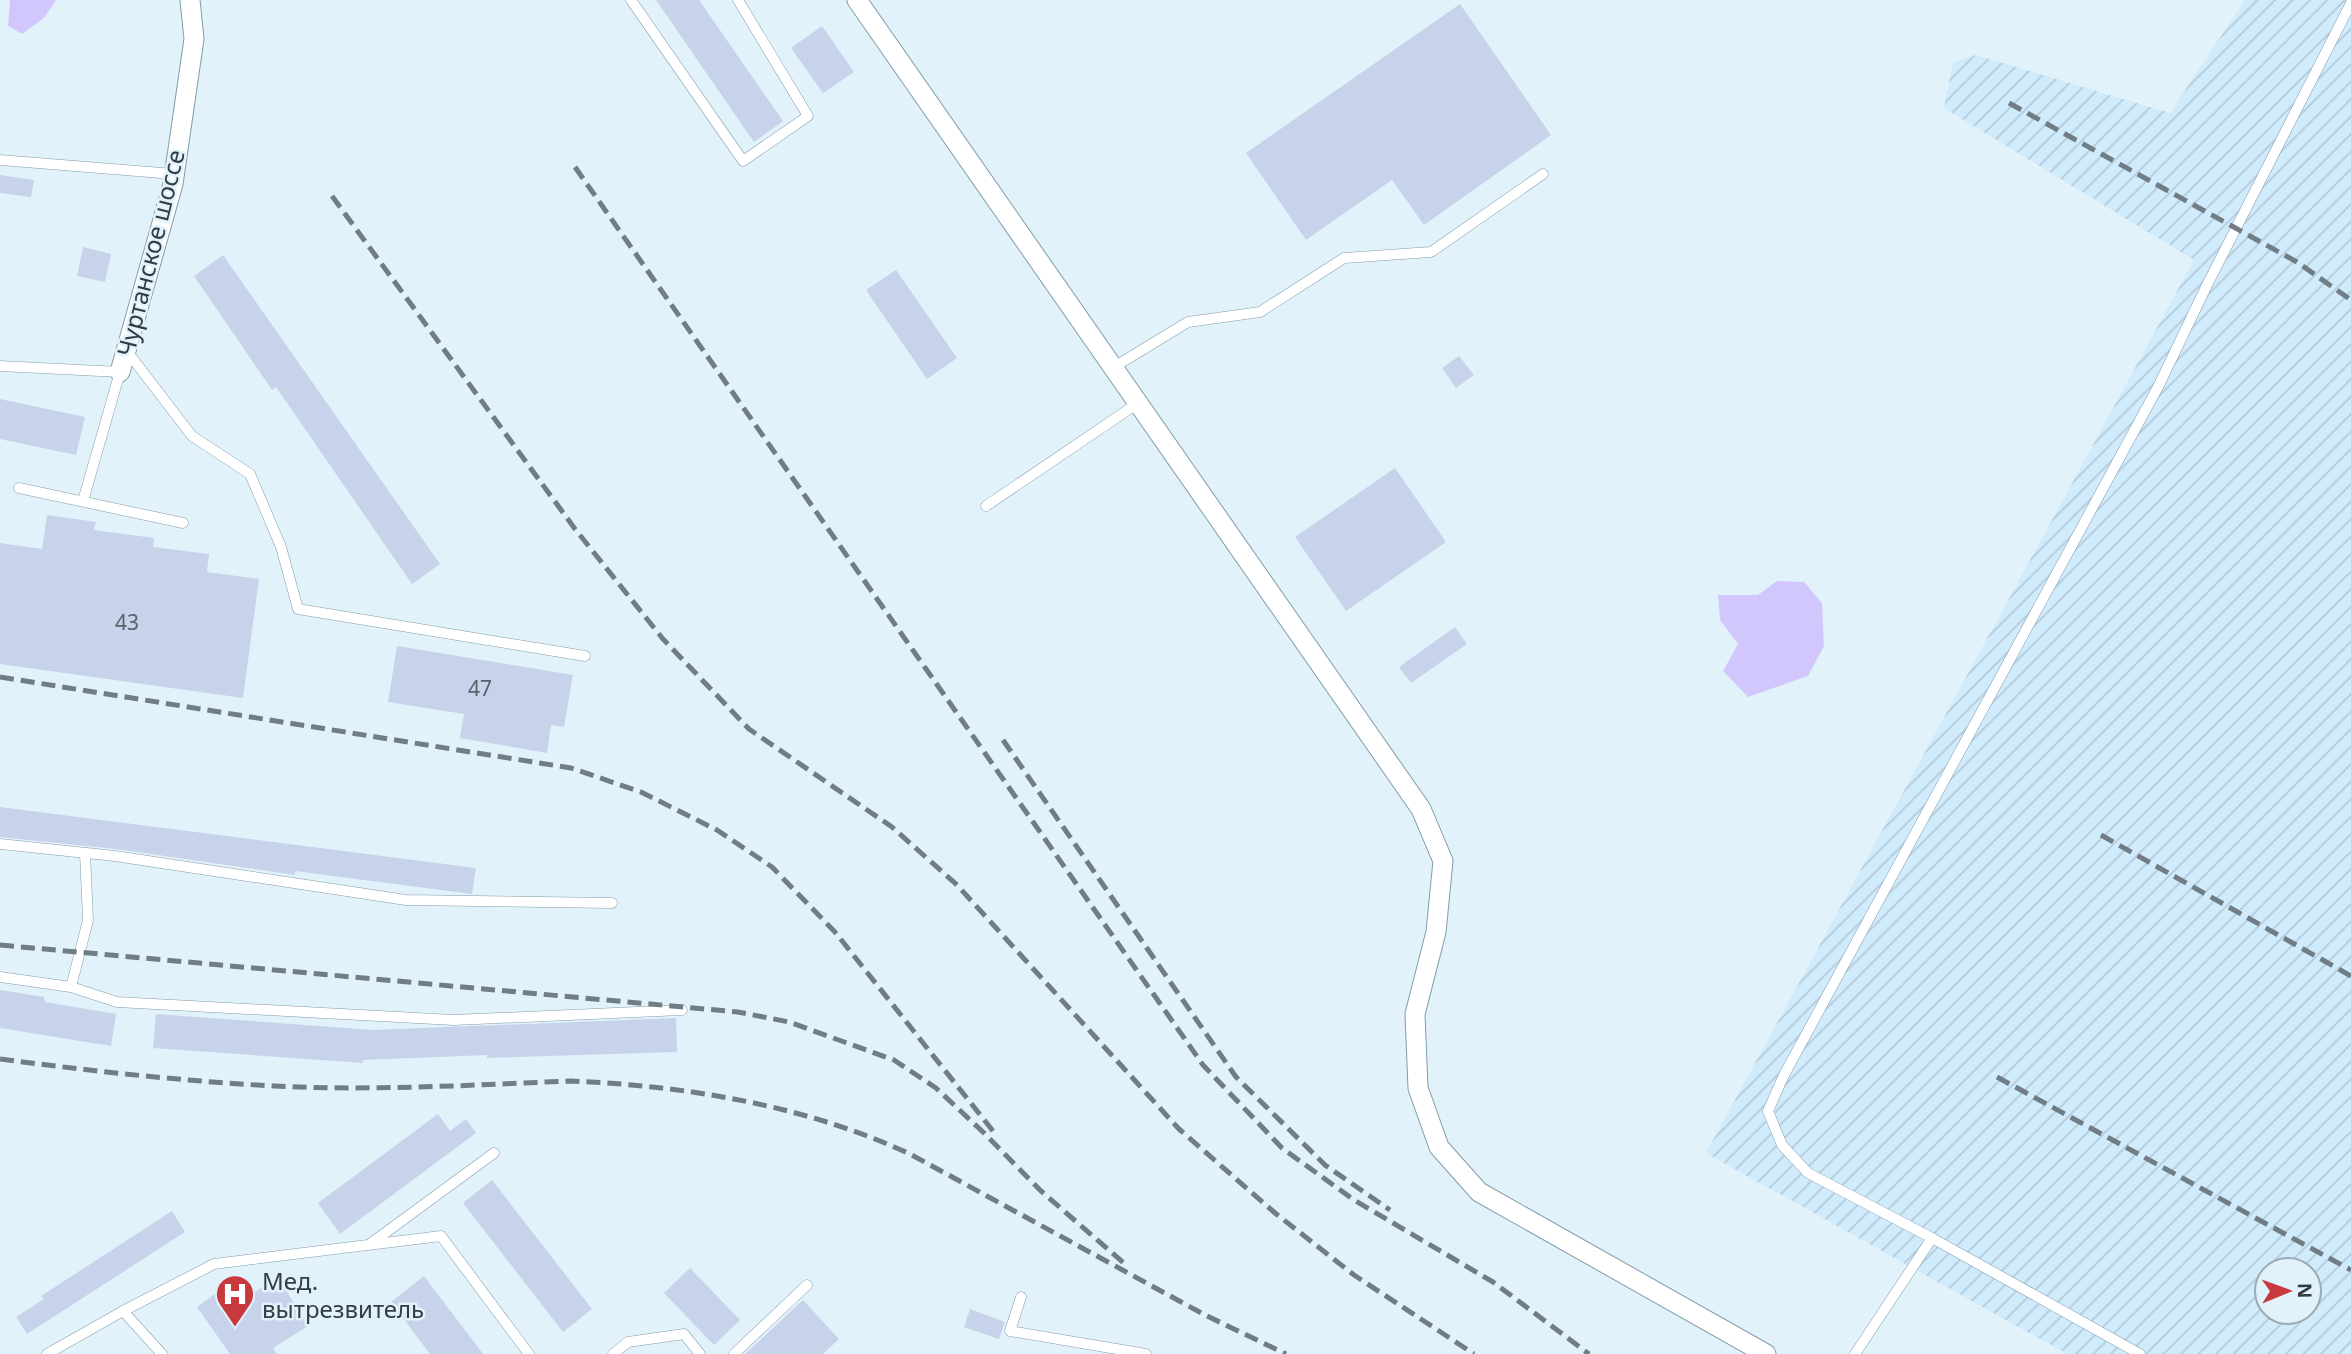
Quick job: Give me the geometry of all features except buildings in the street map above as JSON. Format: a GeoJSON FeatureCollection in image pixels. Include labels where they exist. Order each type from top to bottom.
{"type":"FeatureCollection","features":[{"type":"Feature","properties":{"kind":"street","name":"Чуртанское шоссе"},"geometry":{"type":"LineString","coordinates":[[120,372],[174,174],[194,38],[190,0]]}},
{"type":"Feature","properties":{"kind":"street"},"geometry":{"type":"LineString","coordinates":[[857,0],[1421,809],[1443,861],[1436,932],[1415,1014],[1418,1088],[1439,1147],[1479,1192],[1766,1354]]}},
{"type":"Feature","properties":{"kind":"lane"},"geometry":{"type":"LineString","coordinates":[[631,0],[743,162],[808,117],[738,0]]}},
{"type":"Feature","properties":{"kind":"lane"},"geometry":{"type":"LineString","coordinates":[[2140,1354],[1932,1238],[1808,1173],[1782,1145],[1768,1111],[1784,1075],[2158,387],[2351,3]]}},
{"type":"Feature","properties":{"kind":"lane"},"geometry":{"type":"LineString","coordinates":[[0,160],[174,174]]}},
{"type":"Feature","properties":{"kind":"lane"},"geometry":{"type":"LineString","coordinates":[[1114,367],[1188,322],[1260,312],[1345,258],[1431,252],[1542,174]]}},
{"type":"Feature","properties":{"kind":"lane"},"geometry":{"type":"LineString","coordinates":[[126,349],[192,436],[250,474],[281,547],[298,609],[584,656]]}},
{"type":"Feature","properties":{"kind":"lane"},"geometry":{"type":"LineString","coordinates":[[0,366],[120,372]]}},
{"type":"Feature","properties":{"kind":"lane","name":"Чуртанское шоссе"},"geometry":{"type":"LineString","coordinates":[[83,501],[120,372]]}},
{"type":"Feature","properties":{"kind":"lane"},"geometry":{"type":"LineString","coordinates":[[986,506],[1138,403]]}},
{"type":"Feature","properties":{"kind":"lane"},"geometry":{"type":"LineString","coordinates":[[19,488],[183,523]]}},
{"type":"Feature","properties":{"kind":"lane"},"geometry":{"type":"LineString","coordinates":[[0,844],[85,853],[406,900],[612,903]]}},
{"type":"Feature","properties":{"kind":"lane"},"geometry":{"type":"LineString","coordinates":[[71,987],[89,920],[85,853]]}},
{"type":"Feature","properties":{"kind":"lane"},"geometry":{"type":"LineString","coordinates":[[0,977],[71,987],[117,1002],[454,1020],[682,1010]]}},
{"type":"Feature","properties":{"kind":"lane"},"geometry":{"type":"LineString","coordinates":[[369,1245],[494,1153]]}},
{"type":"Feature","properties":{"kind":"lane"},"geometry":{"type":"LineString","coordinates":[[47,1354],[214,1264],[441,1236],[529,1354]]}},
{"type":"Feature","properties":{"kind":"lane"},"geometry":{"type":"LineString","coordinates":[[1855,1354],[1932,1238]]}},
{"type":"Feature","properties":{"kind":"lane"},"geometry":{"type":"LineString","coordinates":[[734,1354],[807,1285]]}},
{"type":"Feature","properties":{"kind":"lane"},"geometry":{"type":"LineString","coordinates":[[1021,1297],[1010,1331],[1146,1354]]}},
{"type":"Feature","properties":{"kind":"lane"},"geometry":{"type":"LineString","coordinates":[[123,1311],[162,1354]]}},
{"type":"Feature","properties":{"kind":"lane"},"geometry":{"type":"LineString","coordinates":[[613,1354],[628,1342],[684,1334],[700,1354]]}},
{"type":"Feature","properties":{"kind":"shaded area"},"geometry":{"type":"Polygon","coordinates":[[[10,0],[56,0],[44,18],[22,34],[8,26],[10,0]]]}},
{"type":"Feature","properties":{"kind":"shaded area"},"geometry":{"type":"Polygon","coordinates":[[[2245,0],[2351,0],[2351,1354],[2067,1354],[1706,1153],[2194,260],[1944,108],[1953,62],[1976,55],[2170,113],[2245,0]]]}},
{"type":"Feature","properties":{"kind":"shaded area"},"geometry":{"type":"Polygon","coordinates":[[[1777,581],[1804,582],[1822,603],[1824,646],[1808,676],[1748,697],[1723,671],[1738,644],[1720,620],[1718,595],[1758,595],[1777,581]]]}},
{"type":"Feature","properties":{"kind":"railway"},"geometry":{"type":"LineString","coordinates":[[2009,103],[2297,262],[2351,300]]}},
{"type":"Feature","properties":{"kind":"railway"},"geometry":{"type":"LineString","coordinates":[[575,167],[1203,1065],[1282,1148],[1354,1200],[1493,1282],[1589,1354]]}},
{"type":"Feature","properties":{"kind":"railway"},"geometry":{"type":"LineString","coordinates":[[332,196],[575,529],[663,639],[749,729],[892,827],[957,885],[1179,1129],[1275,1213],[1354,1275],[1474,1354]]}},
{"type":"Feature","properties":{"kind":"railway"},"geometry":{"type":"LineString","coordinates":[[0,677],[571,768],[641,792],[717,830],[772,867],[835,932],[993,1131]]}},
{"type":"Feature","properties":{"kind":"railway"},"geometry":{"type":"LineString","coordinates":[[1003,740],[1236,1077],[1325,1165],[1390,1210]]}},
{"type":"Feature","properties":{"kind":"railway"},"geometry":{"type":"LineString","coordinates":[[2101,835],[2351,976]]}},
{"type":"Feature","properties":{"kind":"railway"},"geometry":{"type":"LineString","coordinates":[[0,945],[738,1012],[789,1022],[894,1060],[936,1088],[1041,1191],[1125,1264]]}},
{"type":"Feature","properties":{"kind":"railway"},"geometry":{"type":"LineString","coordinates":[[0,1059],[137,1075],[274,1086],[386,1088],[571,1081],[658,1088],[744,1101],[829,1123],[910,1154],[1205,1315],[1286,1354]]}},
{"type":"Feature","properties":{"kind":"railway"},"geometry":{"type":"LineString","coordinates":[[1997,1077],[2351,1270]]}},
{"type":"Feature","properties":{"kind":"place","name":"Мед. вытрезвитель"},"geometry":{"type":"Point","coordinates":[235,1328]}}]}
